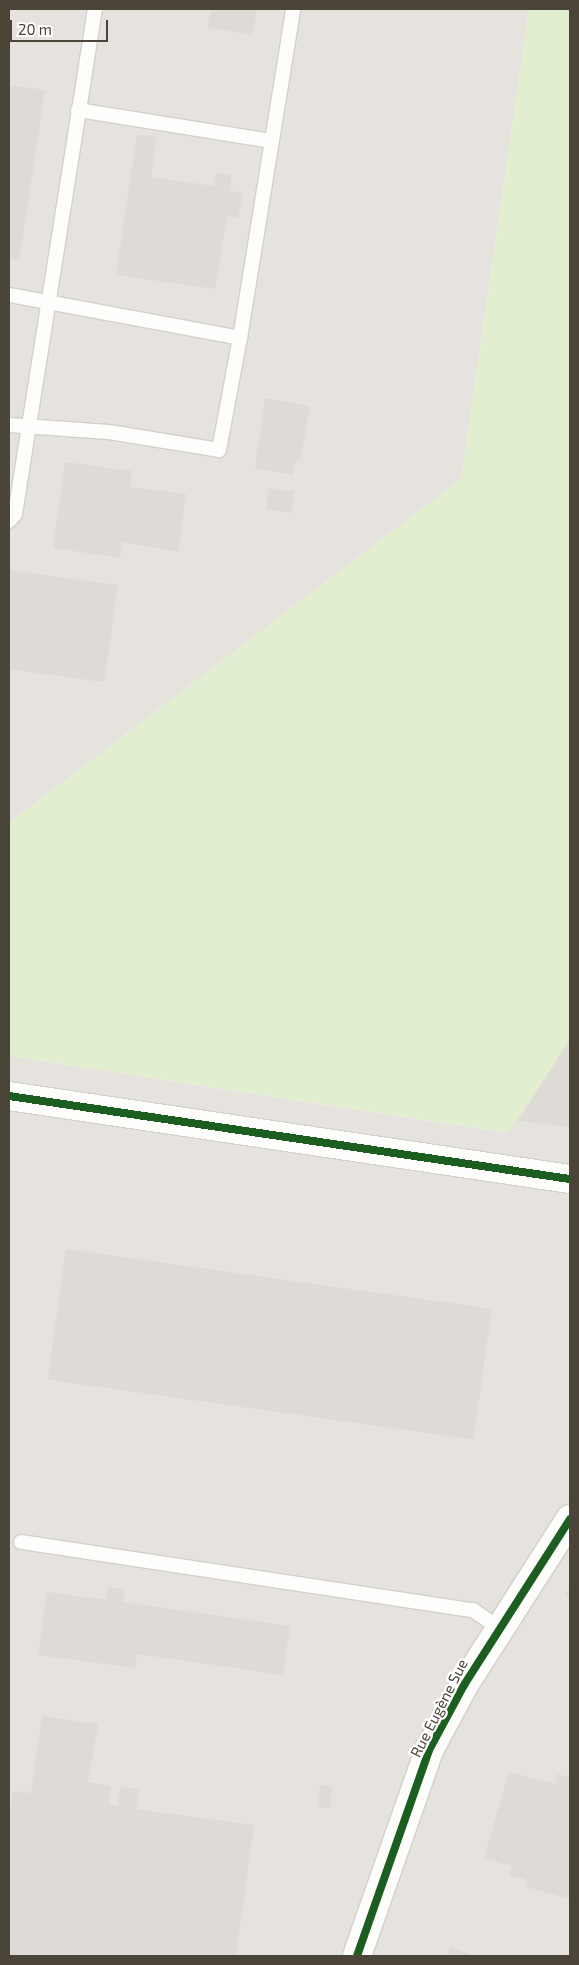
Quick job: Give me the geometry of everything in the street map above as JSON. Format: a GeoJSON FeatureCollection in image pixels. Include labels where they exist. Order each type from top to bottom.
{"type":"FeatureCollection","features":[{"type":"Feature","properties":{"kind":"street"},"geometry":{"type":"LineString","coordinates":[[9,1096],[570,1179]]}},
{"type":"Feature","properties":{"kind":"street","name":"Rue Eugène Sue"},"geometry":{"type":"LineString","coordinates":[[357,1956],[429,1750],[464,1685],[570,1519]]}},
{"type":"Feature","properties":{"kind":"lane"},"geometry":{"type":"LineString","coordinates":[[9,521],[16,514],[47,302],[95,9]]}},
{"type":"Feature","properties":{"kind":"lane"},"geometry":{"type":"LineString","coordinates":[[9,426],[109,432],[219,450],[240,338],[293,9]]}},
{"type":"Feature","properties":{"kind":"lane"},"geometry":{"type":"LineString","coordinates":[[78,110],[272,141]]}},
{"type":"Feature","properties":{"kind":"lane"},"geometry":{"type":"LineString","coordinates":[[9,295],[240,338]]}},
{"type":"Feature","properties":{"kind":"lane"},"geometry":{"type":"LineString","coordinates":[[21,1542],[473,1610],[500,1629]]}},
{"type":"Feature","properties":{"kind":"shaded area"},"geometry":{"type":"Polygon","coordinates":[[[9,9],[529,9],[461,479],[9,823],[9,9]]]}},
{"type":"Feature","properties":{"kind":"shaded area"},"geometry":{"type":"Polygon","coordinates":[[[570,1040],[570,1956],[9,1956],[9,1056],[507,1133],[570,1040]]]}},
{"type":"Feature","properties":{"kind":"green space"},"geometry":{"type":"Polygon","coordinates":[[[529,9],[570,9],[570,1040],[508,1133],[9,1056],[9,823],[461,479],[529,9]]]}},
{"type":"Feature","properties":{"kind":"building"},"geometry":{"type":"Polygon","coordinates":[[[211,9],[257,9],[252,35],[208,28],[211,9]]]}},
{"type":"Feature","properties":{"kind":"building"},"geometry":{"type":"Polygon","coordinates":[[[9,85],[45,90],[19,260],[9,259],[9,85]]]}},
{"type":"Feature","properties":{"kind":"building"},"geometry":{"type":"Polygon","coordinates":[[[137,134],[156,137],[151,177],[214,186],[216,173],[231,175],[230,191],[243,193],[238,218],[227,216],[215,289],[116,275],[137,134]]]}},
{"type":"Feature","properties":{"kind":"building"},"geometry":{"type":"Polygon","coordinates":[[[265,398],[310,406],[300,461],[296,460],[293,475],[255,468],[265,398]]]}},
{"type":"Feature","properties":{"kind":"building"},"geometry":{"type":"Polygon","coordinates":[[[65,462],[132,471],[130,487],[186,494],[178,552],[122,542],[120,558],[53,548],[65,462]]]}},
{"type":"Feature","properties":{"kind":"building"},"geometry":{"type":"Polygon","coordinates":[[[269,488],[294,491],[291,513],[266,510],[269,488]]]}},
{"type":"Feature","properties":{"kind":"building"},"geometry":{"type":"Polygon","coordinates":[[[9,570],[118,585],[104,682],[9,669],[9,570]]]}},
{"type":"Feature","properties":{"kind":"building"},"geometry":{"type":"Polygon","coordinates":[[[570,1039],[570,1127],[518,1121],[570,1039]]]}},
{"type":"Feature","properties":{"kind":"building"},"geometry":{"type":"Polygon","coordinates":[[[66,1249],[492,1309],[473,1440],[48,1380],[66,1249]]]}},
{"type":"Feature","properties":{"kind":"building"},"geometry":{"type":"Polygon","coordinates":[[[108,1587],[125,1589],[123,1602],[290,1626],[283,1675],[137,1654],[135,1668],[38,1655],[47,1592],[107,1600],[108,1587]]]}},
{"type":"Feature","properties":{"kind":"building"},"geometry":{"type":"Polygon","coordinates":[[[570,1588],[570,1599],[565,1594],[570,1588]]]}},
{"type":"Feature","properties":{"kind":"building"},"geometry":{"type":"Polygon","coordinates":[[[42,1716],[98,1724],[88,1782],[111,1786],[109,1804],[118,1806],[120,1787],[139,1789],[136,1809],[254,1825],[236,1956],[9,1956],[9,1818],[13,1791],[31,1793],[42,1716]]]}},
{"type":"Feature","properties":{"kind":"building"},"geometry":{"type":"Polygon","coordinates":[[[509,1772],[555,1784],[557,1774],[570,1778],[570,1899],[526,1887],[528,1880],[509,1875],[512,1866],[484,1858],[509,1772]]]}},
{"type":"Feature","properties":{"kind":"building"},"geometry":{"type":"Polygon","coordinates":[[[320,1785],[332,1786],[330,1808],[318,1807],[320,1785]]]}},
{"type":"Feature","properties":{"kind":"building"},"geometry":{"type":"Polygon","coordinates":[[[450,1947],[477,1956],[446,1956],[450,1947]]]}},
{"type":"Feature","properties":{"kind":"cycle path"},"geometry":{"type":"LineString","coordinates":[[9,1096],[570,1179]]}},
{"type":"Feature","properties":{"kind":"cycle path"},"geometry":{"type":"LineString","coordinates":[[357,1956],[429,1750],[464,1685],[570,1519]]}}]}
